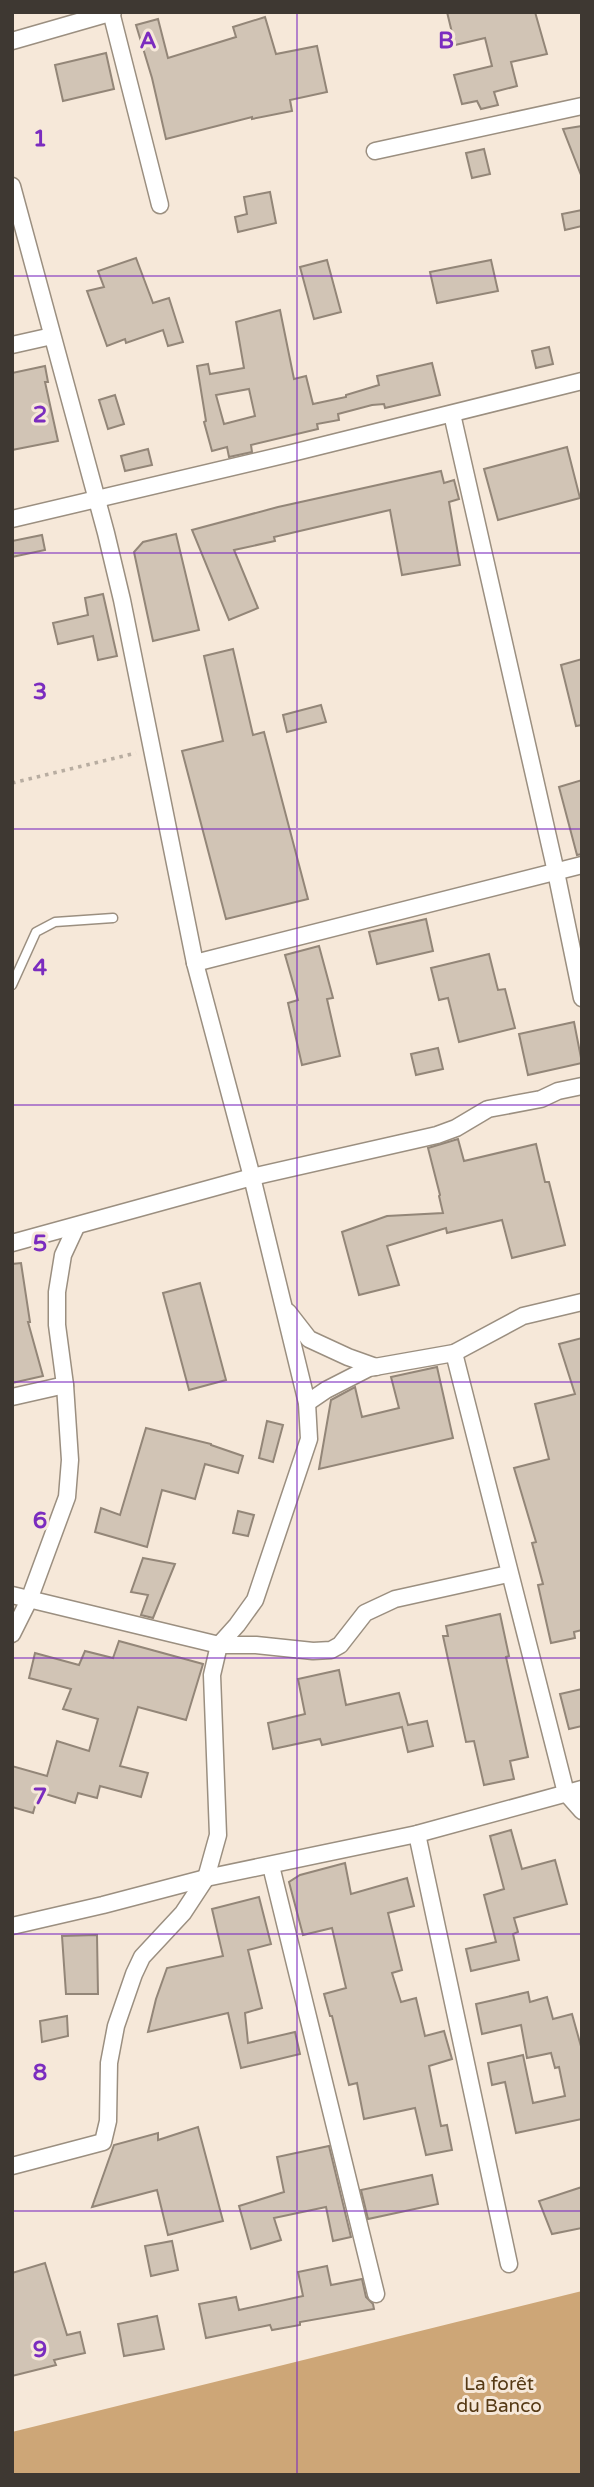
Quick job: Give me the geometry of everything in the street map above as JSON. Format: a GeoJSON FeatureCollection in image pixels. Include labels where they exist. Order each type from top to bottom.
{"type":"FeatureCollection","features":[{"type":"Feature","properties":{"kind":"street"},"geometry":{"type":"LineString","coordinates":[[12,41],[112,12],[160,205]]}},
{"type":"Feature","properties":{"kind":"street"},"geometry":{"type":"LineString","coordinates":[[375,151],[582,106]]}},
{"type":"Feature","properties":{"kind":"street"},"geometry":{"type":"LineString","coordinates":[[12,186],[122,600],[195,963],[252,1177],[307,1403],[309,1439],[255,1600],[219,1645],[212,1675],[218,1835],[206,1878],[183,1913],[142,1957],[134,1974],[116,2026],[110,2063],[108,2121],[103,2142],[12,2166]]}},
{"type":"Feature","properties":{"kind":"street"},"geometry":{"type":"LineString","coordinates":[[12,345],[52,336]]}},
{"type":"Feature","properties":{"kind":"street"},"geometry":{"type":"LineString","coordinates":[[12,519],[582,381]]}},
{"type":"Feature","properties":{"kind":"street"},"geometry":{"type":"LineString","coordinates":[[452,414],[582,998]]}},
{"type":"Feature","properties":{"kind":"street"},"geometry":{"type":"LineString","coordinates":[[195,963],[582,865]]}},
{"type":"Feature","properties":{"kind":"street"},"geometry":{"type":"LineString","coordinates":[[12,1243],[252,1177],[437,1135],[456,1128],[488,1109],[541,1099],[558,1091],[582,1086]]}},
{"type":"Feature","properties":{"kind":"street"},"geometry":{"type":"LineString","coordinates":[[12,1634],[29,1600],[67,1497],[70,1460],[65,1385],[57,1325],[57,1292],[63,1255],[76,1227]]}},
{"type":"Feature","properties":{"kind":"street"},"geometry":{"type":"LineString","coordinates":[[307,1403],[347,1378],[377,1367],[454,1353],[523,1316],[582,1302]]}},
{"type":"Feature","properties":{"kind":"street"},"geometry":{"type":"LineString","coordinates":[[284,1307],[309,1339],[377,1367]]}},
{"type":"Feature","properties":{"kind":"street"},"geometry":{"type":"LineString","coordinates":[[454,1353],[508,1574],[582,1811]]}},
{"type":"Feature","properties":{"kind":"street"},"geometry":{"type":"LineString","coordinates":[[12,1397],[65,1385]]}},
{"type":"Feature","properties":{"kind":"street"},"geometry":{"type":"LineString","coordinates":[[12,1595],[219,1645],[256,1645],[295,1651],[331,1650],[340,1645],[365,1613],[379,1605],[508,1574]]}},
{"type":"Feature","properties":{"kind":"street"},"geometry":{"type":"LineString","coordinates":[[12,1926],[206,1878],[417,1834],[574,1791]]}},
{"type":"Feature","properties":{"kind":"street"},"geometry":{"type":"LineString","coordinates":[[417,1834],[509,2264]]}},
{"type":"Feature","properties":{"kind":"street"},"geometry":{"type":"LineString","coordinates":[[271,1866],[376,2294]]}},
{"type":"Feature","properties":{"kind":"lane"},"geometry":{"type":"LineString","coordinates":[[12,985],[36,932],[55,922],[113,918]]}},
{"type":"Feature","properties":{"kind":"path"},"geometry":{"type":"LineString","coordinates":[[12,783],[151,749]]}},
{"type":"Feature","properties":{"kind":"green space","name":"La forêt du Banco"},"geometry":{"type":"Polygon","coordinates":[[[582,2291],[582,2475],[12,2475],[12,2432],[582,2291]]]}},
{"type":"Feature","properties":{"kind":"building"},"geometry":{"type":"Polygon","coordinates":[[[447,12],[535,12],[547,54],[511,62],[517,86],[494,92],[498,105],[481,109],[477,101],[462,104],[454,75],[492,66],[485,38],[455,45],[447,12]]]}},
{"type":"Feature","properties":{"kind":"building"},"geometry":{"type":"Polygon","coordinates":[[[265,17],[276,54],[317,46],[327,92],[290,100],[292,111],[252,117],[166,139],[136,25],[158,19],[168,58],[236,37],[233,27],[265,17]]]}},
{"type":"Feature","properties":{"kind":"building"},"geometry":{"type":"Polygon","coordinates":[[[106,53],[114,89],[63,101],[55,65],[106,53]]]}},
{"type":"Feature","properties":{"kind":"building"},"geometry":{"type":"Polygon","coordinates":[[[582,126],[582,174],[581,175],[563,129],[582,126]]]}},
{"type":"Feature","properties":{"kind":"building"},"geometry":{"type":"Polygon","coordinates":[[[484,149],[490,174],[472,178],[466,153],[484,149]]]}},
{"type":"Feature","properties":{"kind":"building"},"geometry":{"type":"Polygon","coordinates":[[[270,192],[276,223],[238,232],[235,217],[247,214],[244,197],[270,192]]]}},
{"type":"Feature","properties":{"kind":"building"},"geometry":{"type":"Polygon","coordinates":[[[582,210],[582,226],[565,230],[562,214],[582,210]]]}},
{"type":"Feature","properties":{"kind":"building"},"geometry":{"type":"Polygon","coordinates":[[[136,258],[153,303],[169,298],[183,342],[168,346],[163,330],[126,343],[125,339],[107,346],[87,291],[104,287],[98,271],[136,258]]]}},
{"type":"Feature","properties":{"kind":"building"},"geometry":{"type":"Polygon","coordinates":[[[327,260],[341,312],[314,319],[300,267],[327,260]]]}},
{"type":"Feature","properties":{"kind":"building"},"geometry":{"type":"Polygon","coordinates":[[[491,260],[498,291],[437,303],[430,272],[491,260]]]}},
{"type":"Feature","properties":{"kind":"building"},"geometry":{"type":"Polygon","coordinates":[[[280,310],[294,379],[306,376],[313,404],[346,397],[379,385],[377,376],[432,363],[440,395],[385,408],[384,404],[372,405],[338,414],[339,420],[317,424],[318,429],[251,445],[252,452],[229,457],[227,447],[212,451],[204,422],[206,421],[197,366],[208,364],[210,374],[244,368],[236,322],[280,310]],[[249,389],[216,395],[224,424],[255,416],[249,389]]]}},
{"type":"Feature","properties":{"kind":"building"},"geometry":{"type":"Polygon","coordinates":[[[549,347],[553,364],[536,368],[532,351],[549,347]]]}},
{"type":"Feature","properties":{"kind":"building"},"geometry":{"type":"Polygon","coordinates":[[[45,366],[48,382],[45,382],[58,441],[12,450],[12,373],[45,366]]]}},
{"type":"Feature","properties":{"kind":"building"},"geometry":{"type":"Polygon","coordinates":[[[115,395],[124,424],[108,429],[99,400],[115,395]]]}},
{"type":"Feature","properties":{"kind":"building"},"geometry":{"type":"Polygon","coordinates":[[[567,447],[580,498],[498,520],[484,469],[567,447]]]}},
{"type":"Feature","properties":{"kind":"building"},"geometry":{"type":"Polygon","coordinates":[[[148,449],[152,465],[125,471],[121,456],[148,449]]]}},
{"type":"Feature","properties":{"kind":"building"},"geometry":{"type":"Polygon","coordinates":[[[441,471],[444,483],[454,480],[459,499],[449,502],[460,565],[402,575],[390,510],[274,537],[275,541],[234,550],[258,608],[229,620],[192,530],[278,507],[441,471]]]}},
{"type":"Feature","properties":{"kind":"building"},"geometry":{"type":"Polygon","coordinates":[[[176,534],[199,630],[153,641],[134,552],[143,542],[176,534]]]}},
{"type":"Feature","properties":{"kind":"building"},"geometry":{"type":"Polygon","coordinates":[[[42,535],[45,550],[12,557],[12,541],[42,535]]]}},
{"type":"Feature","properties":{"kind":"building"},"geometry":{"type":"Polygon","coordinates":[[[103,594],[117,656],[98,660],[93,636],[58,644],[53,623],[88,615],[85,598],[103,594]]]}},
{"type":"Feature","properties":{"kind":"building"},"geometry":{"type":"Polygon","coordinates":[[[233,649],[253,735],[264,732],[308,899],[226,919],[182,751],[223,741],[204,656],[233,649]]]}},
{"type":"Feature","properties":{"kind":"building"},"geometry":{"type":"Polygon","coordinates":[[[582,659],[582,725],[576,726],[561,665],[582,659]]]}},
{"type":"Feature","properties":{"kind":"building"},"geometry":{"type":"Polygon","coordinates":[[[321,705],[326,722],[287,732],[283,715],[321,705]]]}},
{"type":"Feature","properties":{"kind":"building"},"geometry":{"type":"Polygon","coordinates":[[[582,780],[582,854],[577,855],[559,787],[582,780]]]}},
{"type":"Feature","properties":{"kind":"building"},"geometry":{"type":"Polygon","coordinates":[[[426,919],[433,951],[377,964],[369,932],[426,919]]]}},
{"type":"Feature","properties":{"kind":"building"},"geometry":{"type":"Polygon","coordinates":[[[319,946],[333,998],[327,999],[340,1056],[302,1065],[288,1003],[298,1000],[285,955],[319,946]]]}},
{"type":"Feature","properties":{"kind":"building"},"geometry":{"type":"Polygon","coordinates":[[[489,954],[498,990],[505,989],[515,1028],[459,1042],[448,998],[439,1000],[431,968],[489,954]]]}},
{"type":"Feature","properties":{"kind":"building"},"geometry":{"type":"Polygon","coordinates":[[[574,1022],[582,1063],[528,1075],[519,1034],[574,1022]]]}},
{"type":"Feature","properties":{"kind":"building"},"geometry":{"type":"Polygon","coordinates":[[[438,1048],[443,1069],[416,1075],[411,1054],[438,1048]]]}},
{"type":"Feature","properties":{"kind":"building"},"geometry":{"type":"Polygon","coordinates":[[[458,1139],[464,1161],[536,1144],[565,1245],[512,1258],[502,1220],[447,1233],[446,1228],[387,1246],[399,1285],[359,1295],[342,1232],[387,1216],[443,1213],[428,1148],[458,1139]]]}},
{"type":"Feature","properties":{"kind":"building"},"geometry":{"type":"Polygon","coordinates":[[[21,1263],[28,1322],[43,1376],[12,1383],[12,1264],[21,1263]]]}},
{"type":"Feature","properties":{"kind":"building"},"geometry":{"type":"Polygon","coordinates":[[[200,1283],[226,1380],[189,1390],[163,1293],[200,1283]]]}},
{"type":"Feature","properties":{"kind":"building"},"geometry":{"type":"Polygon","coordinates":[[[582,1338],[582,1630],[574,1632],[575,1638],[551,1643],[538,1585],[543,1584],[532,1543],[536,1542],[514,1468],[549,1459],[535,1404],[575,1394],[559,1344],[582,1338]]]}},
{"type":"Feature","properties":{"kind":"building"},"geometry":{"type":"Polygon","coordinates":[[[437,1367],[453,1438],[319,1469],[331,1400],[355,1387],[362,1417],[399,1408],[391,1377],[437,1367]]]}},
{"type":"Feature","properties":{"kind":"building"},"geometry":{"type":"Polygon","coordinates":[[[267,1421],[283,1425],[273,1462],[259,1458],[267,1421]]]}},
{"type":"Feature","properties":{"kind":"building"},"geometry":{"type":"Polygon","coordinates":[[[146,1428],[211,1444],[243,1456],[238,1473],[205,1464],[195,1499],[162,1490],[147,1547],[95,1532],[101,1508],[120,1515],[146,1428]]]}},
{"type":"Feature","properties":{"kind":"building"},"geometry":{"type":"Polygon","coordinates":[[[238,1511],[254,1515],[248,1536],[233,1533],[238,1511]]]}},
{"type":"Feature","properties":{"kind":"building"},"geometry":{"type":"Polygon","coordinates":[[[143,1558],[175,1564],[153,1618],[141,1615],[148,1595],[131,1592],[143,1558]]]}},
{"type":"Feature","properties":{"kind":"building"},"geometry":{"type":"Polygon","coordinates":[[[500,1614],[509,1656],[506,1657],[528,1757],[510,1761],[514,1779],[484,1785],[474,1741],[466,1742],[443,1636],[448,1636],[446,1626],[500,1614]]]}},
{"type":"Feature","properties":{"kind":"building"},"geometry":{"type":"Polygon","coordinates":[[[119,1641],[203,1664],[186,1720],[138,1707],[120,1766],[148,1773],[141,1797],[100,1786],[97,1798],[78,1793],[75,1803],[39,1792],[33,1813],[12,1807],[12,1766],[47,1776],[57,1741],[89,1751],[98,1719],[63,1709],[71,1689],[29,1678],[35,1653],[79,1665],[85,1651],[113,1658],[119,1641]]]}},
{"type":"Feature","properties":{"kind":"building"},"geometry":{"type":"Polygon","coordinates":[[[339,1670],[346,1705],[399,1693],[408,1725],[427,1721],[433,1746],[408,1752],[402,1727],[322,1745],[320,1739],[273,1749],[268,1723],[305,1714],[298,1679],[339,1670]]]}},
{"type":"Feature","properties":{"kind":"building"},"geometry":{"type":"Polygon","coordinates":[[[582,1689],[582,1726],[569,1729],[560,1694],[582,1689]]]}},
{"type":"Feature","properties":{"kind":"building"},"geometry":{"type":"Polygon","coordinates":[[[511,1830],[522,1869],[555,1860],[567,1904],[514,1918],[518,1932],[513,1934],[519,1960],[471,1971],[466,1949],[496,1942],[484,1895],[504,1889],[490,1836],[511,1830]]]}},
{"type":"Feature","properties":{"kind":"building"},"geometry":{"type":"Polygon","coordinates":[[[345,1863],[351,1894],[407,1878],[414,1906],[388,1913],[402,1970],[392,1973],[401,2002],[416,1998],[425,2036],[444,2031],[452,2059],[429,2066],[441,2126],[447,2125],[452,2150],[426,2155],[415,2108],[364,2119],[357,2083],[349,2085],[324,1994],[346,1988],[332,1928],[303,1935],[289,1882],[300,1875],[345,1863]]]}},
{"type":"Feature","properties":{"kind":"building"},"geometry":{"type":"Polygon","coordinates":[[[259,1897],[271,1944],[248,1950],[262,2008],[245,2013],[248,2043],[295,2032],[300,2054],[241,2068],[228,2013],[148,2032],[167,1968],[223,1956],[212,1909],[259,1897]]]}},
{"type":"Feature","properties":{"kind":"building"},"geometry":{"type":"Polygon","coordinates":[[[97,1935],[98,1994],[66,1994],[62,1936],[97,1935]]]}},
{"type":"Feature","properties":{"kind":"building"},"geometry":{"type":"Polygon","coordinates":[[[528,1992],[530,2002],[547,1997],[553,2019],[572,2014],[582,2050],[582,2119],[516,2133],[505,2082],[492,2085],[488,2063],[523,2055],[533,2103],[565,2096],[559,2067],[555,2068],[551,2053],[527,2058],[521,2025],[482,2034],[476,2004],[528,1992]]]}},
{"type":"Feature","properties":{"kind":"building"},"geometry":{"type":"Polygon","coordinates":[[[67,2016],[68,2036],[42,2042],[40,2021],[67,2016]]]}},
{"type":"Feature","properties":{"kind":"building"},"geometry":{"type":"Polygon","coordinates":[[[198,2127],[223,2221],[168,2235],[157,2190],[92,2207],[114,2145],[158,2133],[158,2140],[198,2127]]]}},
{"type":"Feature","properties":{"kind":"building"},"geometry":{"type":"Polygon","coordinates":[[[329,2146],[351,2237],[333,2241],[326,2207],[274,2218],[281,2240],[251,2249],[239,2206],[284,2192],[277,2157],[329,2146]]]}},
{"type":"Feature","properties":{"kind":"building"},"geometry":{"type":"Polygon","coordinates":[[[432,2175],[438,2204],[368,2219],[361,2190],[432,2175]]]}},
{"type":"Feature","properties":{"kind":"building"},"geometry":{"type":"Polygon","coordinates":[[[582,2187],[582,2228],[552,2234],[539,2201],[582,2187]]]}},
{"type":"Feature","properties":{"kind":"building"},"geometry":{"type":"Polygon","coordinates":[[[172,2241],[178,2270],[151,2276],[145,2246],[172,2241]]]}},
{"type":"Feature","properties":{"kind":"building"},"geometry":{"type":"Polygon","coordinates":[[[45,2263],[67,2335],[80,2332],[85,2353],[54,2360],[56,2365],[12,2376],[12,2273],[45,2263]]]}},
{"type":"Feature","properties":{"kind":"building"},"geometry":{"type":"Polygon","coordinates":[[[327,2266],[331,2285],[362,2279],[366,2297],[374,2309],[300,2322],[300,2325],[272,2330],[270,2325],[206,2338],[199,2304],[236,2297],[239,2310],[303,2296],[298,2272],[327,2266]]]}},
{"type":"Feature","properties":{"kind":"building"},"geometry":{"type":"Polygon","coordinates":[[[157,2316],[164,2349],[124,2356],[118,2324],[157,2316]]]}}]}
